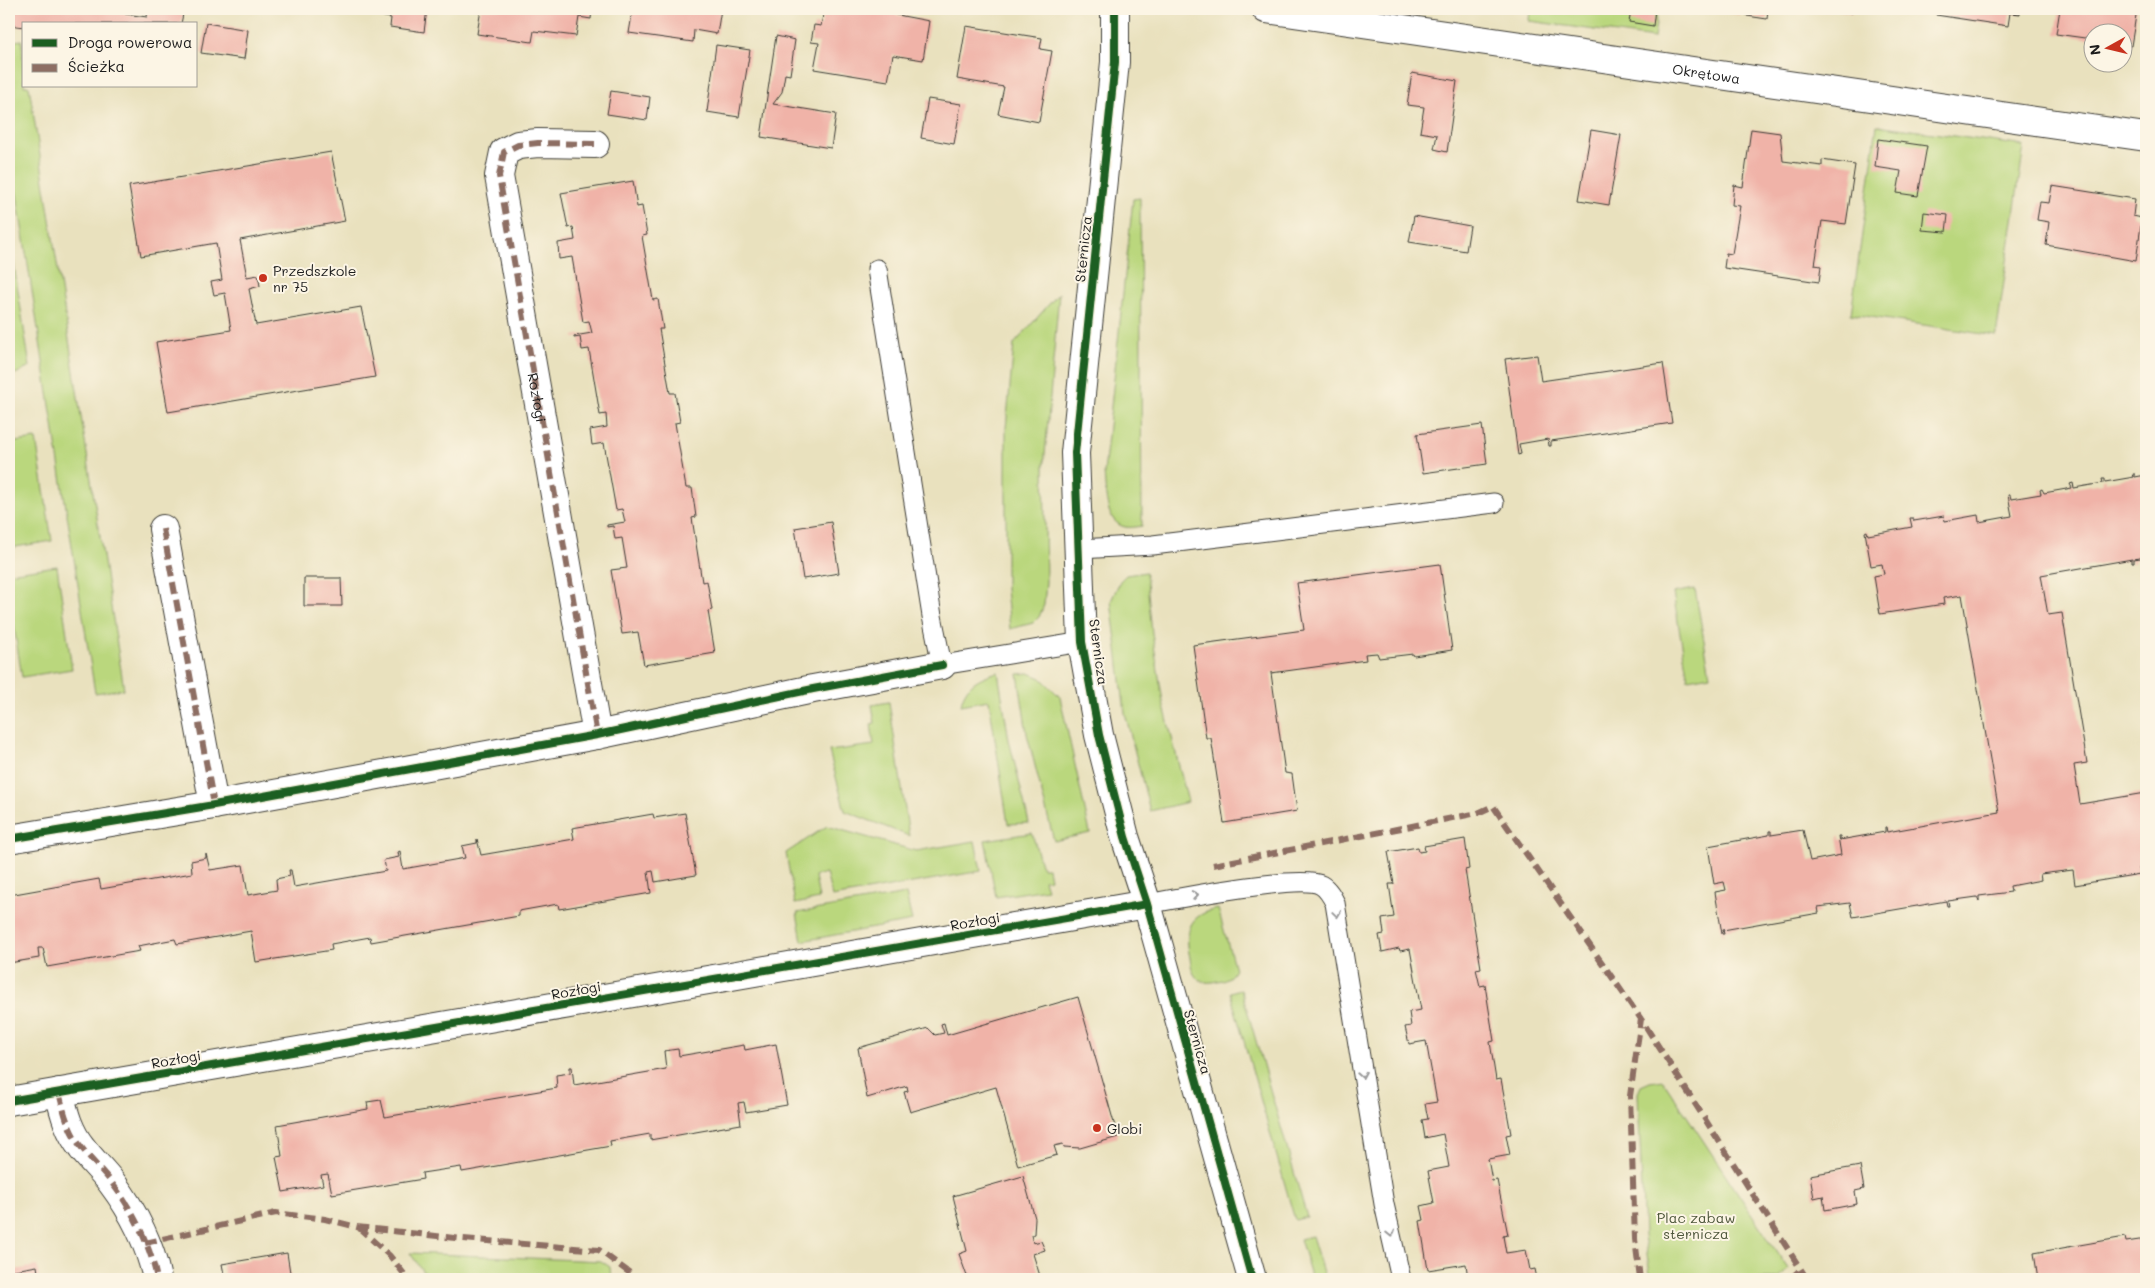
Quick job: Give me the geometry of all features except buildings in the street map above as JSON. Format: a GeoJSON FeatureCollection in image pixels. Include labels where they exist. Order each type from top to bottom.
{"type":"FeatureCollection","features":[{"type":"Feature","properties":{"kind":"street","name":"Sternicza"},"geometry":{"type":"LineString","coordinates":[[1115,9],[1115,62],[1075,453],[1082,642],[1102,744],[1125,837],[1147,904],[1252,1279]]}},
{"type":"Feature","properties":{"kind":"street","name":"Okrętowa"},"geometry":{"type":"LineString","coordinates":[[1266,9],[2146,137]]}},
{"type":"Feature","properties":{"kind":"street","name":"Rozłogi"},"geometry":{"type":"LineString","coordinates":[[595,144],[538,143],[518,145],[504,152],[499,176],[597,735]]}},
{"type":"Feature","properties":{"kind":"street"},"geometry":{"type":"LineString","coordinates":[[163,530],[214,805]]}},
{"type":"Feature","properties":{"kind":"street"},"geometry":{"type":"LineString","coordinates":[[9,839],[214,805],[597,735],[812,689],[942,665]]}},
{"type":"Feature","properties":{"kind":"street","name":"Rozłogi"},"geometry":{"type":"LineString","coordinates":[[9,1101],[1147,904]]}},
{"type":"Feature","properties":{"kind":"street"},"geometry":{"type":"LineString","coordinates":[[60,1092],[64,1114],[72,1134],[111,1181],[128,1206],[143,1234],[157,1279]]}},
{"type":"Feature","properties":{"kind":"lane"},"geometry":{"type":"LineString","coordinates":[[877,269],[932,616],[942,665],[1082,642]]}},
{"type":"Feature","properties":{"kind":"lane"},"geometry":{"type":"LineString","coordinates":[[1079,549],[1154,545],[1494,503]]}},
{"type":"Feature","properties":{"kind":"lane"},"geometry":{"type":"LineString","coordinates":[[1147,904],[1220,891],[1302,881],[1321,884],[1329,892],[1335,903],[1384,1204],[1401,1279]]}},
{"type":"Feature","properties":{"kind":"green space"},"geometry":{"type":"Polygon","coordinates":[[[1530,9],[1658,9],[1654,38],[1529,21],[1530,9]]]}},
{"type":"Feature","properties":{"kind":"green space"},"geometry":{"type":"Polygon","coordinates":[[[22,40],[22,88],[29,88],[124,689],[95,693],[9,144],[9,42],[22,40]]]}},
{"type":"Feature","properties":{"kind":"green space"},"geometry":{"type":"Polygon","coordinates":[[[1877,125],[2024,146],[1996,336],[1851,314],[1877,125]]]}},
{"type":"Feature","properties":{"kind":"green space"},"geometry":{"type":"Polygon","coordinates":[[[1140,198],[1142,526],[1125,527],[1113,519],[1110,512],[1107,504],[1104,473],[1133,199],[1140,198]]]}},
{"type":"Feature","properties":{"kind":"green space"},"geometry":{"type":"Polygon","coordinates":[[[9,233],[30,367],[9,377],[9,233]]]}},
{"type":"Feature","properties":{"kind":"green space"},"geometry":{"type":"Polygon","coordinates":[[[1059,293],[1044,466],[1046,582],[1044,605],[1039,617],[1033,623],[1010,629],[1006,589],[1006,428],[1014,344],[1059,293]]]}},
{"type":"Feature","properties":{"kind":"green space"},"geometry":{"type":"Polygon","coordinates":[[[36,439],[52,541],[9,548],[9,443],[36,439]]]}},
{"type":"Feature","properties":{"kind":"green space"},"geometry":{"type":"Polygon","coordinates":[[[57,566],[72,669],[22,677],[9,594],[9,573],[57,566]]]}},
{"type":"Feature","properties":{"kind":"green space"},"geometry":{"type":"Polygon","coordinates":[[[1146,572],[1152,633],[1163,702],[1188,802],[1150,811],[1125,713],[1111,601],[1120,581],[1126,575],[1146,572]]]}},
{"type":"Feature","properties":{"kind":"green space"},"geometry":{"type":"Polygon","coordinates":[[[1695,589],[1710,675],[1688,679],[1673,593],[1695,589]]]}},
{"type":"Feature","properties":{"kind":"green space"},"geometry":{"type":"Polygon","coordinates":[[[998,672],[1009,740],[1029,823],[1008,824],[989,700],[961,705],[965,692],[969,687],[979,679],[998,672]]]}},
{"type":"Feature","properties":{"kind":"green space"},"geometry":{"type":"Polygon","coordinates":[[[1029,673],[1041,678],[1060,697],[1090,833],[1054,841],[1027,734],[1018,674],[1029,673]]]}},
{"type":"Feature","properties":{"kind":"green space"},"geometry":{"type":"Polygon","coordinates":[[[889,702],[909,836],[845,811],[829,751],[874,745],[871,724],[875,723],[872,705],[889,702]]]}},
{"type":"Feature","properties":{"kind":"green space"},"geometry":{"type":"Polygon","coordinates":[[[827,826],[916,851],[975,841],[981,871],[832,897],[826,873],[815,876],[819,899],[795,904],[786,853],[827,826]]]}},
{"type":"Feature","properties":{"kind":"green space"},"geometry":{"type":"Polygon","coordinates":[[[1032,833],[1042,868],[1048,868],[1050,879],[1044,880],[1047,889],[996,897],[985,840],[1032,833]]]}},
{"type":"Feature","properties":{"kind":"green space"},"geometry":{"type":"Polygon","coordinates":[[[906,894],[912,921],[802,941],[797,913],[906,894]]]}},
{"type":"Feature","properties":{"kind":"green space"},"geometry":{"type":"Polygon","coordinates":[[[1218,909],[1235,969],[1225,979],[1205,982],[1194,975],[1192,969],[1188,948],[1189,932],[1191,925],[1201,915],[1218,909]]]}},
{"type":"Feature","properties":{"kind":"green space"},"geometry":{"type":"Polygon","coordinates":[[[1241,989],[1307,1217],[1295,1220],[1230,992],[1241,989]]]}},
{"type":"Feature","properties":{"kind":"green space","name":"Plac zabaw sternicza"},"geometry":{"type":"Polygon","coordinates":[[[1663,1080],[1788,1269],[1779,1279],[1651,1279],[1644,1236],[1638,1093],[1641,1086],[1663,1080]]]}},
{"type":"Feature","properties":{"kind":"green space"},"geometry":{"type":"Polygon","coordinates":[[[1312,1236],[1325,1279],[1312,1279],[1300,1239],[1312,1236]]]}},
{"type":"Feature","properties":{"kind":"green space"},"geometry":{"type":"Polygon","coordinates":[[[410,1253],[601,1261],[610,1267],[611,1279],[428,1279],[410,1253]]]}},
{"type":"Feature","properties":{"kind":"marked path"},"geometry":{"type":"LineString","coordinates":[[595,144],[538,143],[518,145],[504,152],[499,176],[597,735]]}},
{"type":"Feature","properties":{"kind":"marked path"},"geometry":{"type":"LineString","coordinates":[[163,529],[214,805]]}},
{"type":"Feature","properties":{"kind":"marked path"},"geometry":{"type":"LineString","coordinates":[[1213,865],[1478,813],[1493,806],[1641,1019]]}},
{"type":"Feature","properties":{"kind":"marked path"},"geometry":{"type":"LineString","coordinates":[[1640,1279],[1635,1239],[1630,1096],[1641,1019],[1807,1279]]}},
{"type":"Feature","properties":{"kind":"marked path"},"geometry":{"type":"LineString","coordinates":[[59,1092],[70,1129],[77,1142],[112,1183],[134,1216],[150,1253],[157,1279]]}},
{"type":"Feature","properties":{"kind":"marked path"},"geometry":{"type":"LineString","coordinates":[[145,1243],[276,1213],[325,1219],[357,1227],[463,1239],[599,1250],[638,1279]]}},
{"type":"Feature","properties":{"kind":"marked path"},"geometry":{"type":"LineString","coordinates":[[358,1227],[390,1256],[408,1279]]}},
{"type":"Feature","properties":{"kind":"marked path"},"geometry":{"type":"LineString","coordinates":[[1790,1279],[1801,1269]]}},
{"type":"Feature","properties":{"kind":"cycle path"},"geometry":{"type":"LineString","coordinates":[[1115,9],[1115,62],[1075,453],[1082,642],[1099,735],[1125,837],[1147,904],[1252,1279]]}},
{"type":"Feature","properties":{"kind":"cycle path"},"geometry":{"type":"LineString","coordinates":[[9,839],[214,805],[597,735],[813,689],[942,665]]}},
{"type":"Feature","properties":{"kind":"cycle path"},"geometry":{"type":"LineString","coordinates":[[9,1101],[1147,904]]}},
{"type":"Feature","properties":{"kind":"place","name":"Przedszkole nr 75"},"geometry":{"type":"Point","coordinates":[263,278]}},
{"type":"Feature","properties":{"kind":"place","name":"Globi"},"geometry":{"type":"Point","coordinates":[1097,1128]}}]}
